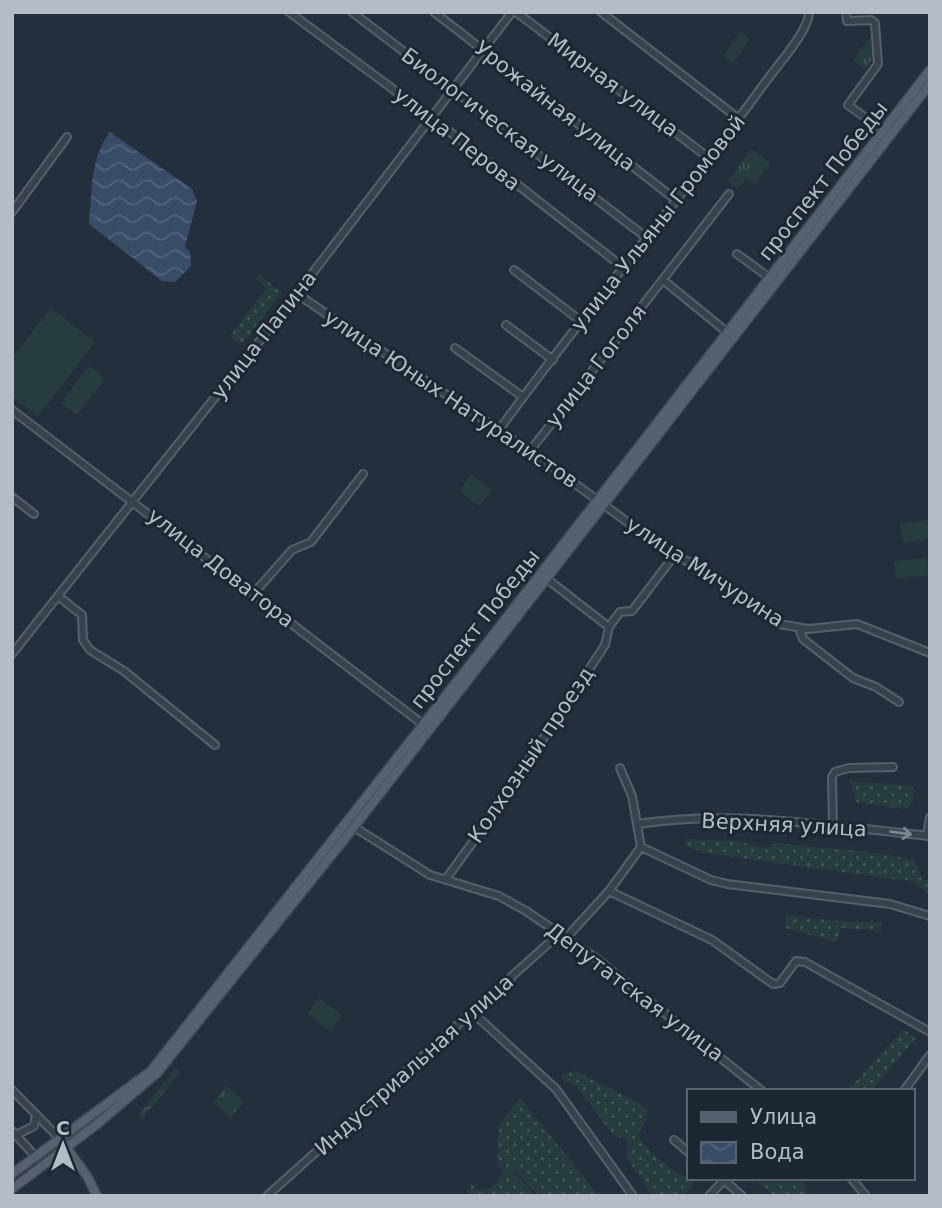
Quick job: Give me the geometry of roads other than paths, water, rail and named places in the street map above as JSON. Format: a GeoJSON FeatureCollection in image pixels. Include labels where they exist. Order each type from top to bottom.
{"type":"FeatureCollection","features":[{"type":"Feature","properties":{"kind":"main road","name":"проспект Победы"},"geometry":{"type":"LineString","coordinates":[[12,1174],[151,1071],[547,579],[601,502],[728,333],[930,70]]}},
{"type":"Feature","properties":{"kind":"main road","name":"проспект Победы"},"geometry":{"type":"LineString","coordinates":[[12,1188],[67,1148],[155,1075],[354,827],[426,727],[930,84]]}},
{"type":"Feature","properties":{"kind":"main road"},"geometry":{"type":"LineString","coordinates":[[60,1139],[97,1196]]}},
{"type":"Feature","properties":{"kind":"street","name":"улица Перова"},"geometry":{"type":"LineString","coordinates":[[289,12],[624,268]]}},
{"type":"Feature","properties":{"kind":"street","name":"Биологическая улица"},"geometry":{"type":"LineString","coordinates":[[352,12],[647,238]]}},
{"type":"Feature","properties":{"kind":"street","name":"Урожайная улица"},"geometry":{"type":"LineString","coordinates":[[434,12],[677,200]]}},
{"type":"Feature","properties":{"kind":"street","name":"улица Папина"},"geometry":{"type":"LineString","coordinates":[[12,654],[297,294],[429,117],[514,12]]}},
{"type":"Feature","properties":{"kind":"street","name":"Мирная улица"},"geometry":{"type":"LineString","coordinates":[[514,12],[709,158]]}},
{"type":"Feature","properties":{"kind":"street"},"geometry":{"type":"LineString","coordinates":[[601,12],[739,119]]}},
{"type":"Feature","properties":{"kind":"street","name":"улица Ульяны Громовой"},"geometry":{"type":"LineString","coordinates":[[499,430],[739,119],[791,47],[809,19],[809,12]]}},
{"type":"Feature","properties":{"kind":"street"},"geometry":{"type":"LineString","coordinates":[[846,12],[847,20],[871,20],[875,23],[878,64],[849,104],[884,131]]}},
{"type":"Feature","properties":{"kind":"street"},"geometry":{"type":"LineString","coordinates":[[12,212],[66,137]]}},
{"type":"Feature","properties":{"kind":"street","name":"улица Гоголя"},"geometry":{"type":"LineString","coordinates":[[530,451],[729,194]]}},
{"type":"Feature","properties":{"kind":"street"},"geometry":{"type":"LineString","coordinates":[[737,254],[770,278]]}},
{"type":"Feature","properties":{"kind":"street"},"geometry":{"type":"LineString","coordinates":[[514,270],[582,322]]}},
{"type":"Feature","properties":{"kind":"street"},"geometry":{"type":"LineString","coordinates":[[663,280],[728,333]]}},
{"type":"Feature","properties":{"kind":"street","name":"улица Юных Натуралистов"},"geometry":{"type":"LineString","coordinates":[[297,294],[601,502]]}},
{"type":"Feature","properties":{"kind":"street"},"geometry":{"type":"LineString","coordinates":[[506,325],[553,360]]}},
{"type":"Feature","properties":{"kind":"street"},"geometry":{"type":"LineString","coordinates":[[455,348],[523,397]]}},
{"type":"Feature","properties":{"kind":"street","name":"улица Доватора"},"geometry":{"type":"LineString","coordinates":[[14,414],[108,486],[134,501],[426,727]]}},
{"type":"Feature","properties":{"kind":"street"},"geometry":{"type":"LineString","coordinates":[[254,593],[292,550],[311,542],[363,474]]}},
{"type":"Feature","properties":{"kind":"street"},"geometry":{"type":"LineString","coordinates":[[12,496],[34,514]]}},
{"type":"Feature","properties":{"kind":"street","name":"улица Мичурина"},"geometry":{"type":"LineString","coordinates":[[601,502],[674,556],[699,566],[777,623],[799,628],[857,624],[930,653]]}},
{"type":"Feature","properties":{"kind":"street"},"geometry":{"type":"LineString","coordinates":[[547,579],[609,627],[620,612],[632,611],[674,556]]}},
{"type":"Feature","properties":{"kind":"street"},"geometry":{"type":"LineString","coordinates":[[58,596],[82,615],[83,640],[90,650],[124,671],[215,745]]}},
{"type":"Feature","properties":{"kind":"street","name":"Колхозный проезд"},"geometry":{"type":"LineString","coordinates":[[446,879],[605,645],[609,627]]}},
{"type":"Feature","properties":{"kind":"street"},"geometry":{"type":"LineString","coordinates":[[799,628],[803,639],[853,678],[876,687],[899,702]]}},
{"type":"Feature","properties":{"kind":"street"},"geometry":{"type":"LineString","coordinates":[[834,824],[832,777],[835,772],[849,768],[893,767]]}},
{"type":"Feature","properties":{"kind":"street"},"geometry":{"type":"LineString","coordinates":[[620,768],[632,796],[641,847],[711,880],[727,884],[890,904],[930,916]]}},
{"type":"Feature","properties":{"kind":"street"},"geometry":{"type":"LineString","coordinates":[[928,836],[930,817]]}},
{"type":"Feature","properties":{"kind":"street","name":"Верхняя улица"},"geometry":{"type":"LineString","coordinates":[[638,824],[712,820],[834,824],[928,836]]}},
{"type":"Feature","properties":{"kind":"street","name":"Депутатская улица"},"geometry":{"type":"LineString","coordinates":[[354,827],[430,875],[499,896],[563,936],[597,959],[760,1089]]}},
{"type":"Feature","properties":{"kind":"street","name":"Индустриальная улица"},"geometry":{"type":"LineString","coordinates":[[267,1196],[471,1012],[563,936],[609,891],[641,847]]}},
{"type":"Feature","properties":{"kind":"street"},"geometry":{"type":"LineString","coordinates":[[609,891],[712,940],[773,984],[780,983],[796,961],[805,962],[930,1032]]}},
{"type":"Feature","properties":{"kind":"street"},"geometry":{"type":"LineString","coordinates":[[471,1012],[556,1089],[634,1196]]}},
{"type":"Feature","properties":{"kind":"street"},"geometry":{"type":"LineString","coordinates":[[905,1089],[930,1055]]}},
{"type":"Feature","properties":{"kind":"street"},"geometry":{"type":"LineString","coordinates":[[12,1090],[60,1139]]}},
{"type":"Feature","properties":{"kind":"street"},"geometry":{"type":"LineString","coordinates":[[36,1114],[34,1126],[14,1133],[36,1157]]}},
{"type":"Feature","properties":{"kind":"street"},"geometry":{"type":"LineString","coordinates":[[674,1140],[687,1151]]}},
{"type":"Feature","properties":{"kind":"street"},"geometry":{"type":"LineString","coordinates":[[709,1196],[723,1180]]}},
{"type":"Feature","properties":{"kind":"street"},"geometry":{"type":"LineString","coordinates":[[725,1180],[742,1196]]}},
{"type":"Feature","properties":{"kind":"street"},"geometry":{"type":"LineString","coordinates":[[853,1180],[866,1196]]}},
{"type":"Feature","properties":{"kind":"water"},"geometry":{"type":"Polygon","coordinates":[[[110,132],[192,189],[197,201],[185,247],[190,252],[191,266],[175,282],[162,281],[89,224],[95,164],[110,132]]]}}]}
